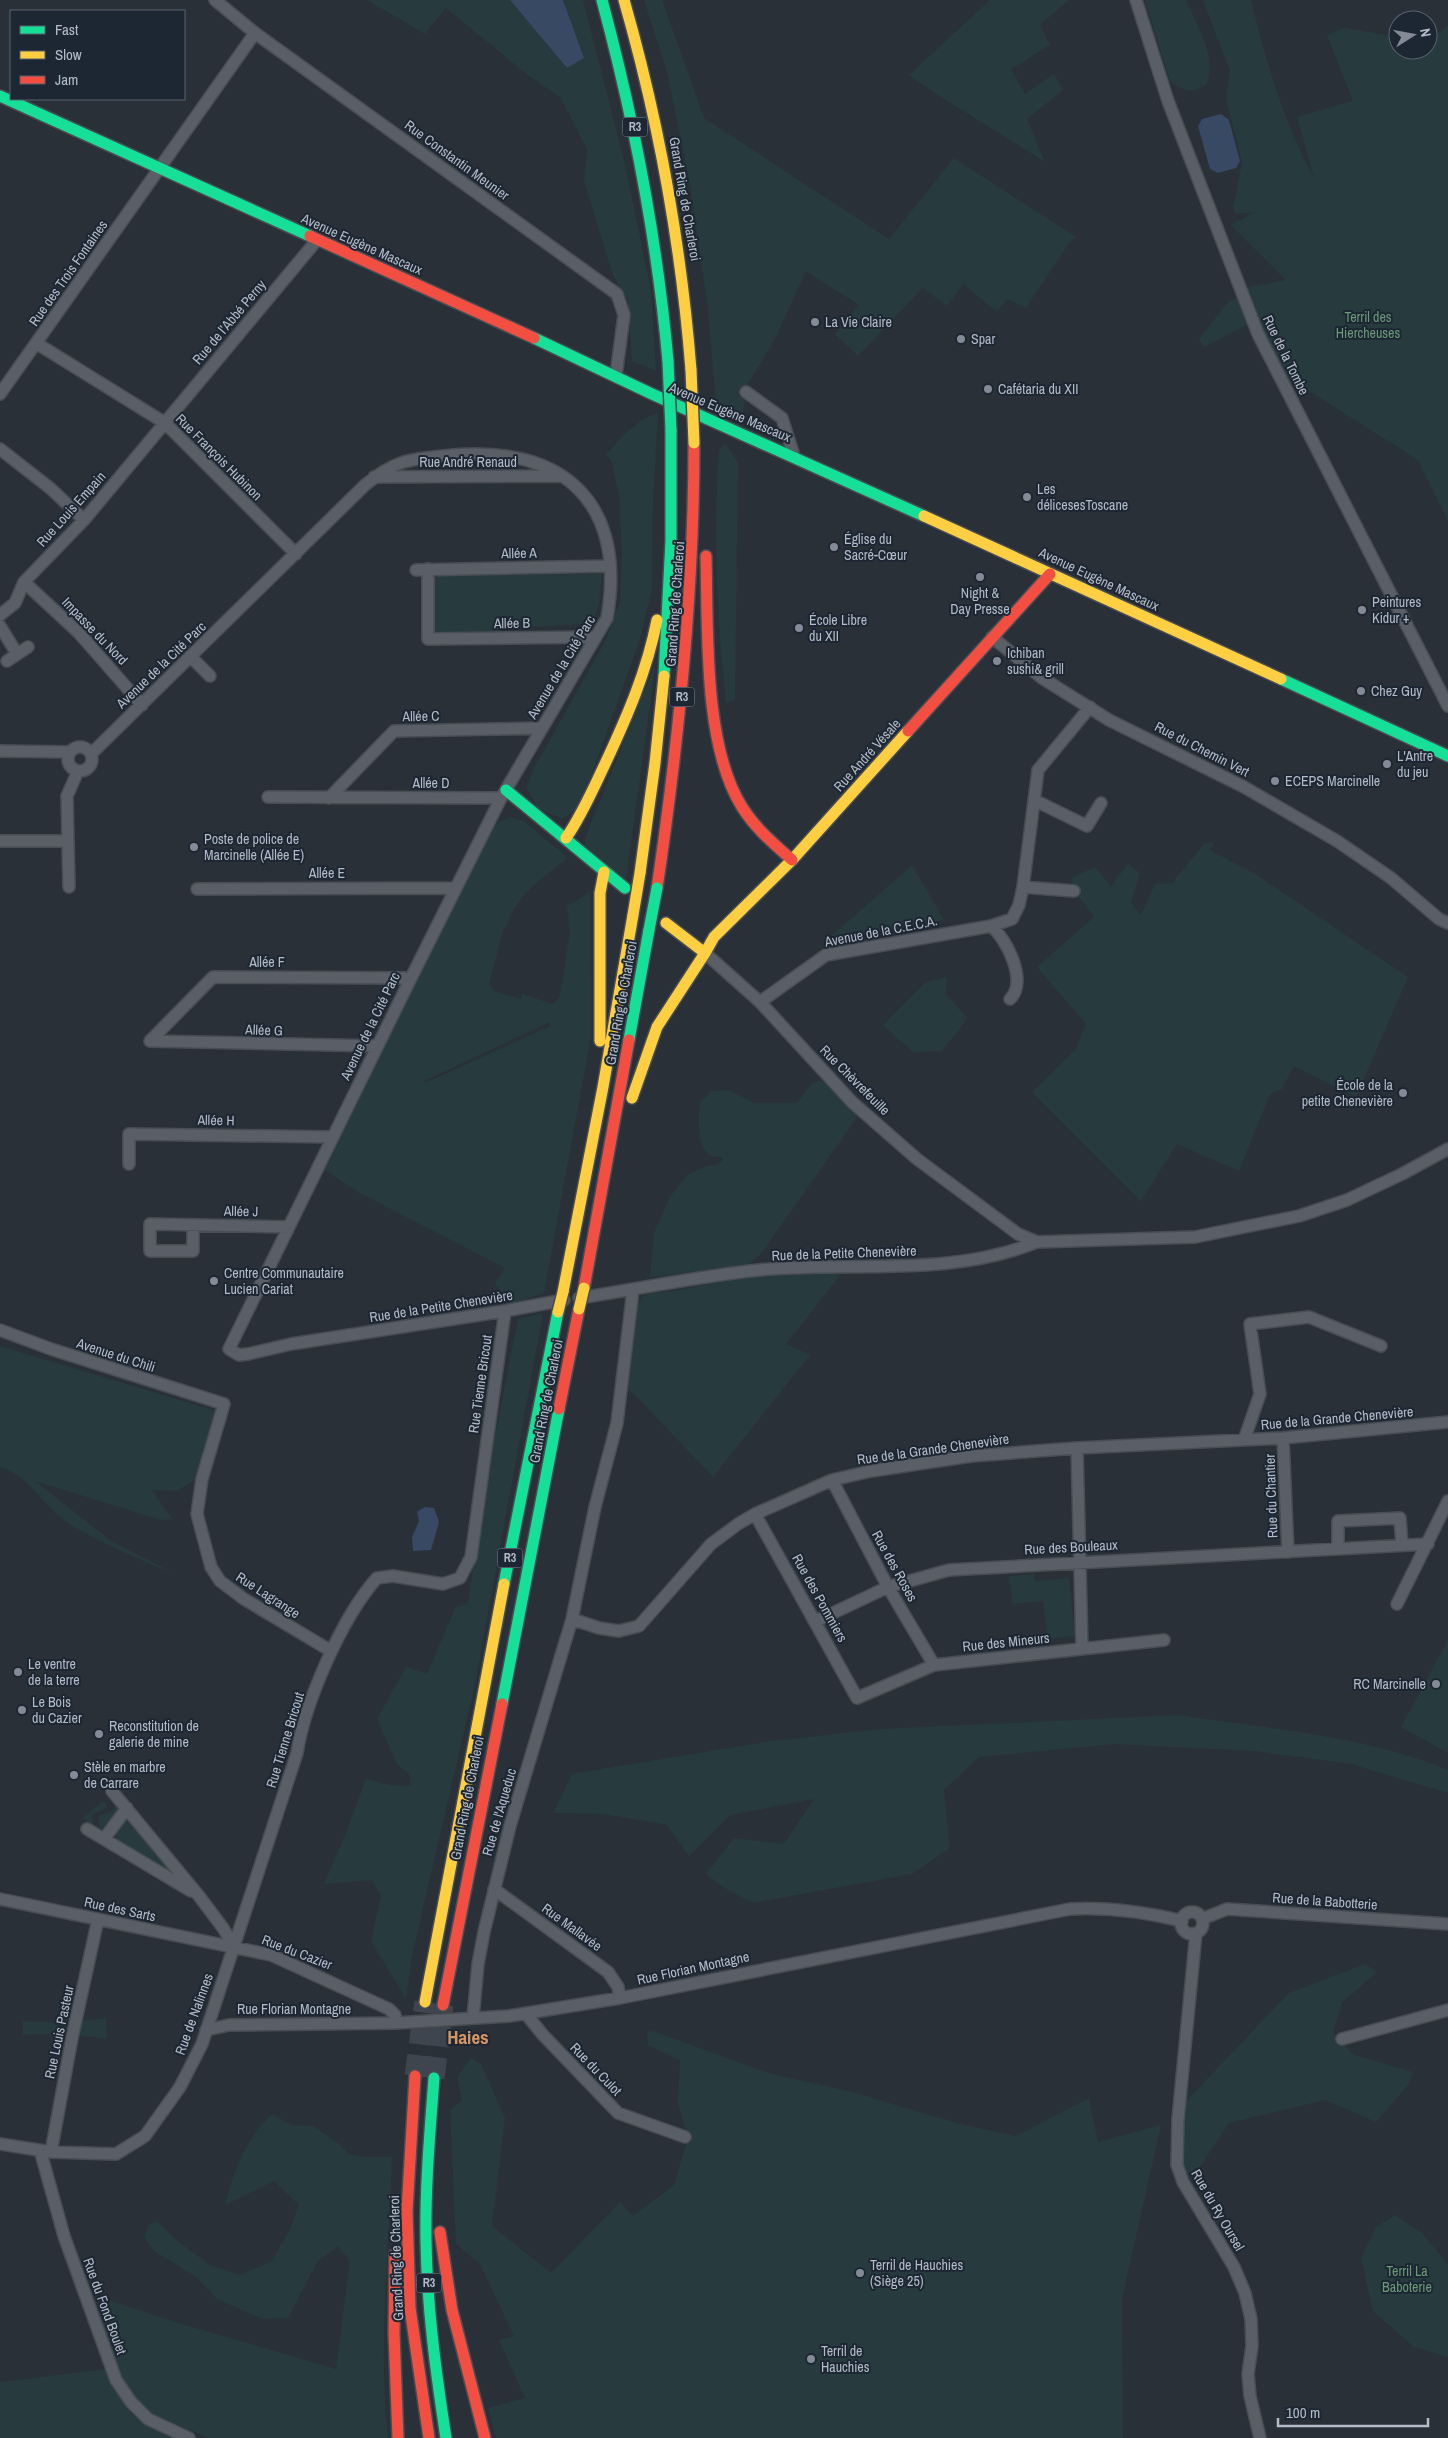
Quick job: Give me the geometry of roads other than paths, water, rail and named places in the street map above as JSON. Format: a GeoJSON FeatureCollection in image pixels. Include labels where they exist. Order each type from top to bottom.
{"type":"FeatureCollection","features":[{"type":"Feature","properties":{"kind":"main road","name":"Grand Ring de Charleroi"},"geometry":{"type":"LineString","coordinates":[[424,2002],[461,1803],[603,1087],[640,872],[664,676],[670,575],[671,430],[668,361],[657,256],[639,146],[602,0]]}},
{"type":"Feature","properties":{"kind":"main road","name":"Grand Ring de Charleroi"},"geometry":{"type":"LineString","coordinates":[[443,2005],[612,1143],[657,888],[685,678],[693,573],[695,505],[688,321],[679,252],[660,140],[641,56],[624,0]]}},
{"type":"Feature","properties":{"kind":"main road","name":"Avenue Eugène Mascaux"},"geometry":{"type":"LineString","coordinates":[[0,96],[616,375],[652,394],[794,456],[1448,756]]}},
{"type":"Feature","properties":{"kind":"main road"},"geometry":{"type":"LineString","coordinates":[[695,505],[705,538],[712,684],[718,737],[727,773],[736,797],[750,820],[792,860]]}},
{"type":"Feature","properties":{"kind":"main road","name":"Rue André Vésale"},"geometry":{"type":"LineString","coordinates":[[612,1143],[626,1120],[635,1084],[657,1027],[714,937],[792,860],[1050,574]]}},
{"type":"Feature","properties":{"kind":"main road"},"geometry":{"type":"LineString","coordinates":[[566,838],[584,812],[638,690],[654,633],[661,591],[670,575]]}},
{"type":"Feature","properties":{"kind":"main road"},"geometry":{"type":"LineString","coordinates":[[504,794],[566,838],[625,888]]}},
{"type":"Feature","properties":{"kind":"main road"},"geometry":{"type":"LineString","coordinates":[[603,1087],[599,1056],[600,893],[604,872]]}},
{"type":"Feature","properties":{"kind":"main road","name":"Rue Chèvrefeuille"},"geometry":{"type":"LineString","coordinates":[[666,923],[705,953]]}},
{"type":"Feature","properties":{"kind":"main road","name":"Grand Ring de Charleroi"},"geometry":{"type":"LineString","coordinates":[[415,2076],[407,2211],[410,2308],[429,2438]]}},
{"type":"Feature","properties":{"kind":"main road","name":"R3"},"geometry":{"type":"LineString","coordinates":[[434,2078],[426,2212],[430,2309],[446,2438]]}},
{"type":"Feature","properties":{"kind":"main road"},"geometry":{"type":"LineString","coordinates":[[431,2126],[439,2145],[439,2213],[443,2265],[454,2326],[485,2438]]}},
{"type":"Feature","properties":{"kind":"main road"},"geometry":{"type":"LineString","coordinates":[[397,2163],[410,2152]]}},
{"type":"Feature","properties":{"kind":"main road"},"geometry":{"type":"LineString","coordinates":[[396,2227],[397,2181]]}},
{"type":"Feature","properties":{"kind":"main road"},"geometry":{"type":"LineString","coordinates":[[395,2246],[394,2333],[398,2438]]}},
{"type":"Feature","properties":{"kind":"street","name":"Rue Constantin Meunier"},"geometry":{"type":"LineString","coordinates":[[215,0],[256,33],[617,294],[624,316],[616,375]]}},
{"type":"Feature","properties":{"kind":"street","name":"Rue de la Tombe"},"geometry":{"type":"LineString","coordinates":[[1136,0],[1168,101],[1258,334],[1448,706]]}},
{"type":"Feature","properties":{"kind":"street","name":"Rue des Trois Fontaines"},"geometry":{"type":"LineString","coordinates":[[0,394],[256,33]]}},
{"type":"Feature","properties":{"kind":"street","name":"Rue de l’Abbé Perny"},"geometry":{"type":"LineString","coordinates":[[165,423],[317,240]]}},
{"type":"Feature","properties":{"kind":"street","name":"Rue François Hubinon"},"geometry":{"type":"LineString","coordinates":[[36,343],[165,423],[296,554]]}},
{"type":"Feature","properties":{"kind":"street"},"geometry":{"type":"LineString","coordinates":[[746,392],[782,418],[794,456]]}},
{"type":"Feature","properties":{"kind":"street","name":"Rue Louis Empain"},"geometry":{"type":"LineString","coordinates":[[0,615],[15,603],[24,582],[84,520],[165,423]]}},
{"type":"Feature","properties":{"kind":"street"},"geometry":{"type":"LineString","coordinates":[[0,449],[50,488],[84,520]]}},
{"type":"Feature","properties":{"kind":"street","name":"Avenue de la Cité Parc"},"geometry":{"type":"LineString","coordinates":[[91,754],[374,477],[385,469],[411,459],[466,454],[507,455],[536,462],[562,476],[574,484],[592,504],[607,538],[610,566],[610,599],[607,618],[504,794],[377,1046],[229,1349]]}},
{"type":"Feature","properties":{"kind":"street","name":"Rue André Renaud"},"geometry":{"type":"LineString","coordinates":[[374,477],[562,476]]}},
{"type":"Feature","properties":{"kind":"street","name":"Allée A"},"geometry":{"type":"LineString","coordinates":[[428,639],[422,570],[610,566]]}},
{"type":"Feature","properties":{"kind":"street","name":"Impasse du Nord"},"geometry":{"type":"LineString","coordinates":[[24,582],[78,632],[142,705]]}},
{"type":"Feature","properties":{"kind":"street"},"geometry":{"type":"LineString","coordinates":[[0,626],[12,657],[28,648]]}},
{"type":"Feature","properties":{"kind":"street","name":"Allée B"},"geometry":{"type":"LineString","coordinates":[[428,639],[595,637]]}},
{"type":"Feature","properties":{"kind":"street","name":"Rue du Chemin Vert"},"geometry":{"type":"LineString","coordinates":[[992,637],[1042,678],[1090,708],[1257,794],[1337,841],[1391,878],[1439,919],[1448,923]]}},
{"type":"Feature","properties":{"kind":"street"},"geometry":{"type":"LineString","coordinates":[[191,656],[210,676]]}},
{"type":"Feature","properties":{"kind":"street","name":"Avenue de la C.E.C.A."},"geometry":{"type":"LineString","coordinates":[[760,1002],[826,955],[991,926],[1012,919],[1019,905],[1023,887],[1038,770],[1090,708]]}},
{"type":"Feature","properties":{"kind":"street","name":"Allée C"},"geometry":{"type":"LineString","coordinates":[[329,798],[394,731],[542,728]]}},
{"type":"Feature","properties":{"kind":"street"},"geometry":{"type":"LineString","coordinates":[[0,751],[70,752],[79,747],[86,749],[91,754],[90,765],[85,770],[78,771],[68,764],[70,752]]}},
{"type":"Feature","properties":{"kind":"street"},"geometry":{"type":"LineString","coordinates":[[69,887],[67,796],[78,771]]}},
{"type":"Feature","properties":{"kind":"street"},"geometry":{"type":"LineString","coordinates":[[352,774],[353,791],[360,798]]}},
{"type":"Feature","properties":{"kind":"street","name":"Allée D"},"geometry":{"type":"LineString","coordinates":[[268,797],[360,798],[504,794]]}},
{"type":"Feature","properties":{"kind":"street"},"geometry":{"type":"LineString","coordinates":[[1034,800],[1087,826],[1101,803]]}},
{"type":"Feature","properties":{"kind":"street"},"geometry":{"type":"LineString","coordinates":[[0,842],[67,842]]}},
{"type":"Feature","properties":{"kind":"street"},"geometry":{"type":"LineString","coordinates":[[1023,887],[1074,891]]}},
{"type":"Feature","properties":{"kind":"street","name":"Allée E"},"geometry":{"type":"LineString","coordinates":[[197,889],[456,888]]}},
{"type":"Feature","properties":{"kind":"street"},"geometry":{"type":"LineString","coordinates":[[991,926],[1000,934],[1009,949],[1015,967],[1014,994],[1010,999]]}},
{"type":"Feature","properties":{"kind":"street","name":"Rue Chèvrefeuille"},"geometry":{"type":"LineString","coordinates":[[705,953],[760,1002],[852,1102],[909,1152],[1018,1234],[1036,1242]]}},
{"type":"Feature","properties":{"kind":"street","name":"Allée F"},"geometry":{"type":"LineString","coordinates":[[150,1041],[213,977],[411,978]]}},
{"type":"Feature","properties":{"kind":"street","name":"Allée G"},"geometry":{"type":"LineString","coordinates":[[150,1041],[377,1046]]}},
{"type":"Feature","properties":{"kind":"street","name":"Allée H"},"geometry":{"type":"LineString","coordinates":[[129,1164],[129,1134],[332,1137]]}},
{"type":"Feature","properties":{"kind":"street","name":"Rue de la Petite Chenevière"},"geometry":{"type":"LineString","coordinates":[[229,1349],[239,1355],[248,1354],[291,1344],[760,1270],[944,1265],[1014,1251],[1036,1242],[1195,1237],[1299,1216],[1348,1200],[1448,1150]]}},
{"type":"Feature","properties":{"kind":"street","name":"Allée J"},"geometry":{"type":"LineString","coordinates":[[193,1225],[289,1226]]}},
{"type":"Feature","properties":{"kind":"street"},"geometry":{"type":"LineString","coordinates":[[572,1619],[595,1507],[617,1423],[633,1290]]}},
{"type":"Feature","properties":{"kind":"street","name":"Rue Tienne Bricout"},"geometry":{"type":"LineString","coordinates":[[235,1948],[297,1754],[300,1732],[331,1651],[365,1592],[377,1578],[394,1576],[443,1584],[460,1578],[471,1558],[505,1311]]}},
{"type":"Feature","properties":{"kind":"street"},"geometry":{"type":"LineString","coordinates":[[1244,1440],[1260,1394],[1250,1324],[1309,1317],[1381,1346]]}},
{"type":"Feature","properties":{"kind":"street","name":"Avenue du Chili"},"geometry":{"type":"LineString","coordinates":[[0,1330],[192,1396],[224,1404]]}},
{"type":"Feature","properties":{"kind":"street","name":"Rue Lagrange"},"geometry":{"type":"LineString","coordinates":[[224,1404],[202,1479],[197,1514],[210,1567],[220,1581],[244,1599],[331,1651]]}},
{"type":"Feature","properties":{"kind":"street","name":"Rue de la Grande Chenevière"},"geometry":{"type":"LineString","coordinates":[[572,1619],[599,1628],[619,1631],[639,1626],[711,1544],[755,1514],[832,1480],[871,1471],[971,1456],[1077,1448],[1283,1438],[1448,1422]]}},
{"type":"Feature","properties":{"kind":"street","name":"Rue du Chantier"},"geometry":{"type":"LineString","coordinates":[[1283,1438],[1288,1552]]}},
{"type":"Feature","properties":{"kind":"street"},"geometry":{"type":"LineString","coordinates":[[1077,1448],[1082,1648]]}},
{"type":"Feature","properties":{"kind":"street","name":"Rue des Roses"},"geometry":{"type":"LineString","coordinates":[[832,1480],[888,1587],[934,1665]]}},
{"type":"Feature","properties":{"kind":"street"},"geometry":{"type":"LineString","coordinates":[[1397,1604],[1448,1501]]}},
{"type":"Feature","properties":{"kind":"street","name":"Rue des Pommiers"},"geometry":{"type":"LineString","coordinates":[[755,1514],[857,1698]]}},
{"type":"Feature","properties":{"kind":"street"},"geometry":{"type":"LineString","coordinates":[[1338,1549],[1338,1521],[1400,1518],[1402,1545]]}},
{"type":"Feature","properties":{"kind":"street","name":"Rue des Bouleaux"},"geometry":{"type":"LineString","coordinates":[[816,1622],[888,1587],[949,1570],[1080,1561],[1428,1544]]}},
{"type":"Feature","properties":{"kind":"street","name":"Rue de l'Aqueduc"},"geometry":{"type":"LineString","coordinates":[[473,2018],[478,1964],[494,1889],[510,1826],[572,1619]]}},
{"type":"Feature","properties":{"kind":"street","name":"Rue des Mineurs"},"geometry":{"type":"LineString","coordinates":[[857,1698],[934,1665],[1164,1640]]}},
{"type":"Feature","properties":{"kind":"street"},"geometry":{"type":"LineString","coordinates":[[112,1791],[199,1896],[224,1928],[235,1948]]}},
{"type":"Feature","properties":{"kind":"street"},"geometry":{"type":"LineString","coordinates":[[104,1839],[127,1808]]}},
{"type":"Feature","properties":{"kind":"street"},"geometry":{"type":"LineString","coordinates":[[88,1829],[199,1896]]}},
{"type":"Feature","properties":{"kind":"street","name":"Rue Mallavée"},"geometry":{"type":"LineString","coordinates":[[494,1889],[608,1972],[618,1988],[620,1998]]}},
{"type":"Feature","properties":{"kind":"street","name":"Rue des Sarts"},"geometry":{"type":"LineString","coordinates":[[0,1898],[235,1948]]}},
{"type":"Feature","properties":{"kind":"street","name":"Rue Florian Montagne"},"geometry":{"type":"LineString","coordinates":[[206,2030],[228,2025],[396,2023],[526,2014],[620,1998],[1070,1909],[1111,1909],[1157,1914],[1182,1921]]}},
{"type":"Feature","properties":{"kind":"street","name":"Rue de la Babotterie"},"geometry":{"type":"LineString","coordinates":[[1202,1919],[1227,1909],[1448,1924]]}},
{"type":"Feature","properties":{"kind":"street"},"geometry":{"type":"LineString","coordinates":[[1190,1913],[1198,1914],[1202,1919],[1202,1928],[1196,1933],[1186,1932],[1182,1926],[1182,1921],[1190,1913]]}},
{"type":"Feature","properties":{"kind":"street","name":"Rue Louis Pasteur"},"geometry":{"type":"LineString","coordinates":[[46,2151],[98,1919]]}},
{"type":"Feature","properties":{"kind":"street","name":"Rue du Ry Oursel"},"geometry":{"type":"LineString","coordinates":[[1196,1933],[1178,2120],[1177,2165],[1182,2182],[1234,2267],[1245,2293],[1251,2319],[1252,2346],[1248,2374],[1250,2396],[1260,2438]]}},
{"type":"Feature","properties":{"kind":"street","name":"Rue du Cazier"},"geometry":{"type":"LineString","coordinates":[[235,1948],[250,1949],[266,1956],[271,1955],[337,1984],[390,2009],[395,2015],[396,2023]]}},
{"type":"Feature","properties":{"kind":"street","name":"Rue de Nalinnes"},"geometry":{"type":"LineString","coordinates":[[0,2144],[46,2151],[116,2154],[145,2136],[180,2087],[202,2044],[235,1948]]}},
{"type":"Feature","properties":{"kind":"street"},"geometry":{"type":"LineString","coordinates":[[1342,2039],[1448,2010]]}},
{"type":"Feature","properties":{"kind":"street","name":"Rue du Culot"},"geometry":{"type":"LineString","coordinates":[[526,2014],[543,2035],[618,2113],[685,2137]]}},
{"type":"Feature","properties":{"kind":"street","name":"Rue du Fond Boulet"},"geometry":{"type":"LineString","coordinates":[[46,2151],[64,2236],[116,2380],[131,2402],[148,2419],[189,2438]]}},
{"type":"Feature","properties":{"kind":"water"},"geometry":{"type":"Polygon","coordinates":[[[510,0],[563,0],[584,58],[567,68],[510,0]]]}},
{"type":"Feature","properties":{"kind":"water"},"geometry":{"type":"Polygon","coordinates":[[[1221,114],[1229,120],[1240,161],[1236,168],[1218,173],[1210,169],[1198,126],[1202,119],[1221,114]]]}},
{"type":"Feature","properties":{"kind":"water"},"geometry":{"type":"Polygon","coordinates":[[[425,1507],[434,1508],[439,1522],[431,1550],[413,1551],[412,1537],[419,1521],[417,1512],[425,1507]]]}},
{"type":"Feature","properties":{"kind":"tunnel"},"geometry":{"type":"LineString","coordinates":[[415,2076],[425,2002]]}},
{"type":"Feature","properties":{"kind":"tunnel"},"geometry":{"type":"LineString","coordinates":[[434,2078],[443,2005]]}},
{"type":"Feature","properties":{"kind":"place","name":"La Vie Claire"},"geometry":{"type":"Point","coordinates":[815,322]}},
{"type":"Feature","properties":{"kind":"place","name":"Spar"},"geometry":{"type":"Point","coordinates":[961,339]}},
{"type":"Feature","properties":{"kind":"place","name":"Cafétaria du XII"},"geometry":{"type":"Point","coordinates":[988,389]}},
{"type":"Feature","properties":{"kind":"place","name":"Les délicesesToscane"},"geometry":{"type":"Point","coordinates":[1027,497]}},
{"type":"Feature","properties":{"kind":"place","name":"Église du Sacré-Cœur"},"geometry":{"type":"Point","coordinates":[834,547]}},
{"type":"Feature","properties":{"kind":"place","name":"Night & Day Presse"},"geometry":{"type":"Point","coordinates":[980,577]}},
{"type":"Feature","properties":{"kind":"place","name":"Peintures Kidur +"},"geometry":{"type":"Point","coordinates":[1362,610]}},
{"type":"Feature","properties":{"kind":"place","name":"École Libre du XII"},"geometry":{"type":"Point","coordinates":[799,628]}},
{"type":"Feature","properties":{"kind":"place","name":"Ichiban sushi& grill"},"geometry":{"type":"Point","coordinates":[997,661]}},
{"type":"Feature","properties":{"kind":"place","name":"Chez Guy"},"geometry":{"type":"Point","coordinates":[1361,691]}},
{"type":"Feature","properties":{"kind":"place","name":"L'Antre du jeu"},"geometry":{"type":"Point","coordinates":[1387,764]}},
{"type":"Feature","properties":{"kind":"place","name":"ECEPS Marcinelle"},"geometry":{"type":"Point","coordinates":[1275,781]}},
{"type":"Feature","properties":{"kind":"place","name":"Poste de police de Marcinelle (Allée E)"},"geometry":{"type":"Point","coordinates":[194,847]}},
{"type":"Feature","properties":{"kind":"place","name":"École de la petite Chenevière"},"geometry":{"type":"Point","coordinates":[1403,1093]}},
{"type":"Feature","properties":{"kind":"place","name":"Centre Communautaire Lucien Cariat"},"geometry":{"type":"Point","coordinates":[214,1281]}},
{"type":"Feature","properties":{"kind":"place","name":"Le ventre de la terre"},"geometry":{"type":"Point","coordinates":[18,1672]}},
{"type":"Feature","properties":{"kind":"place","name":"RC Marcinelle"},"geometry":{"type":"Point","coordinates":[1436,1684]}},
{"type":"Feature","properties":{"kind":"place","name":"Le Bois du Cazier"},"geometry":{"type":"Point","coordinates":[22,1710]}},
{"type":"Feature","properties":{"kind":"place","name":"Reconstitution de galerie de mine"},"geometry":{"type":"Point","coordinates":[99,1734]}},
{"type":"Feature","properties":{"kind":"place","name":"Stèle en marbre de Carrare"},"geometry":{"type":"Point","coordinates":[74,1775]}},
{"type":"Feature","properties":{"kind":"place","name":"Terril de Hauchies (Siège 25)"},"geometry":{"type":"Point","coordinates":[860,2273]}},
{"type":"Feature","properties":{"kind":"place","name":"Terril de Hauchies"},"geometry":{"type":"Point","coordinates":[811,2359]}},
{"type":"Feature","properties":{"kind":"district","name":"Haies"},"geometry":{"type":"Point","coordinates":[468,2037]}},
{"type":"Feature","properties":{"kind":"park label","name":"Terril des Hiercheuses"},"geometry":{"type":"Point","coordinates":[1368,326]}},
{"type":"Feature","properties":{"kind":"park label","name":"Terril La Baboterie"},"geometry":{"type":"Point","coordinates":[1407,2280]}}]}
